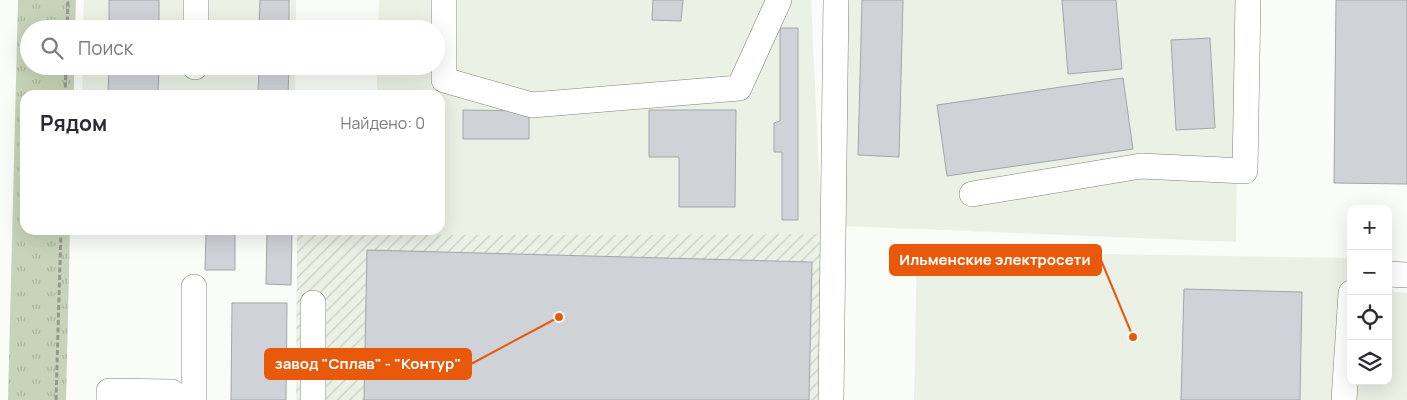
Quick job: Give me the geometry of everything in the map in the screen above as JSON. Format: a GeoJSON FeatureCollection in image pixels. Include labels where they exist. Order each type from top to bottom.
{"type":"FeatureCollection","features":[{"type":"Feature","properties":{"kind":"street"},"geometry":{"type":"LineString","coordinates":[[196,0],[196,20]]}},
{"type":"Feature","properties":{"kind":"street"},"geometry":{"type":"LineString","coordinates":[[444,0],[444,20]]}},
{"type":"Feature","properties":{"kind":"street"},"geometry":{"type":"LineString","coordinates":[[444,75],[444,80],[532,105],[739,88],[779,0]]}},
{"type":"Feature","properties":{"kind":"street"},"geometry":{"type":"LineString","coordinates":[[832,400],[836,0]]}},
{"type":"Feature","properties":{"kind":"street"},"geometry":{"type":"LineString","coordinates":[[972,194],[1141,166],[1245,171],[1248,0]]}},
{"type":"Feature","properties":{"kind":"street"},"geometry":{"type":"LineString","coordinates":[[1392,274],[1407,275]]}},
{"type":"Feature","properties":{"kind":"street"},"geometry":{"type":"LineString","coordinates":[[194,287],[194,400]]}},
{"type":"Feature","properties":{"kind":"street"},"geometry":{"type":"LineString","coordinates":[[1344,400],[1351,295]]}},
{"type":"Feature","properties":{"kind":"street"},"geometry":{"type":"LineString","coordinates":[[313,304],[313,400]]}},
{"type":"Feature","properties":{"kind":"street"},"geometry":{"type":"LineString","coordinates":[[109,400],[109,391],[172,392],[172,400]]}},
{"type":"Feature","properties":{"kind":"path"},"geometry":{"type":"LineString","coordinates":[[67,20],[68,0]]}},
{"type":"Feature","properties":{"kind":"path"},"geometry":{"type":"LineString","coordinates":[[65,90],[66,75]]}},
{"type":"Feature","properties":{"kind":"path"},"geometry":{"type":"LineString","coordinates":[[56,400],[61,235]]}},
{"type":"Feature","properties":{"kind":"shaded area"},"geometry":{"type":"Polygon","coordinates":[[[84,0],[296,0],[296,20],[83,20],[84,0]]]}},
{"type":"Feature","properties":{"kind":"shaded area"},"geometry":{"type":"Polygon","coordinates":[[[379,0],[811,0],[822,234],[445,235],[445,90],[377,90],[377,75],[445,75],[445,20],[378,20],[379,0]]]}},
{"type":"Feature","properties":{"kind":"shaded area"},"geometry":{"type":"Polygon","coordinates":[[[845,0],[1238,0],[1236,242],[845,226],[845,0]]]}},
{"type":"Feature","properties":{"kind":"shaded area"},"geometry":{"type":"Polygon","coordinates":[[[83,75],[295,75],[295,90],[82,90],[83,75]]]}},
{"type":"Feature","properties":{"kind":"shaded area"},"geometry":{"type":"Polygon","coordinates":[[[822,234],[820,400],[296,400],[297,235],[822,234]]]}},
{"type":"Feature","properties":{"kind":"shaded area"},"geometry":{"type":"Polygon","coordinates":[[[917,251],[1347,258],[1347,385],[1392,385],[1392,289],[1395,292],[1407,293],[1407,400],[914,400],[917,251]]]}},
{"type":"Feature","properties":{"kind":"green space"},"geometry":{"type":"Polygon","coordinates":[[[18,0],[76,0],[75,20],[20,20],[20,75],[74,75],[74,90],[20,90],[20,235],[70,235],[66,400],[8,400],[18,0]]]}},
{"type":"Feature","properties":{"kind":"building"},"geometry":{"type":"Polygon","coordinates":[[[109,0],[159,0],[159,20],[109,20],[109,0]]]}},
{"type":"Feature","properties":{"kind":"building"},"geometry":{"type":"Polygon","coordinates":[[[260,0],[289,0],[289,20],[259,20],[260,0]]]}},
{"type":"Feature","properties":{"kind":"building"},"geometry":{"type":"Polygon","coordinates":[[[653,0],[683,0],[681,21],[652,20],[653,0]]]}},
{"type":"Feature","properties":{"kind":"building"},"geometry":{"type":"Polygon","coordinates":[[[862,0],[903,0],[899,157],[858,155],[862,0]]]}},
{"type":"Feature","properties":{"kind":"building"},"geometry":{"type":"Polygon","coordinates":[[[1062,0],[1116,0],[1122,69],[1068,74],[1062,0]]]}},
{"type":"Feature","properties":{"kind":"building"},"geometry":{"type":"Polygon","coordinates":[[[1336,0],[1407,0],[1407,184],[1334,183],[1336,0]]]}},
{"type":"Feature","properties":{"kind":"building"},"geometry":{"type":"Polygon","coordinates":[[[780,28],[798,28],[798,220],[782,220],[782,152],[774,152],[774,123],[780,121],[780,28]]]}},
{"type":"Feature","properties":{"kind":"building"},"geometry":{"type":"Polygon","coordinates":[[[1210,38],[1215,128],[1176,130],[1171,40],[1210,38]]]}},
{"type":"Feature","properties":{"kind":"building"},"geometry":{"type":"Polygon","coordinates":[[[109,75],[159,75],[158,90],[108,90],[109,75]]]}},
{"type":"Feature","properties":{"kind":"building"},"geometry":{"type":"Polygon","coordinates":[[[259,75],[289,75],[288,90],[258,90],[259,75]]]}},
{"type":"Feature","properties":{"kind":"building"},"geometry":{"type":"Polygon","coordinates":[[[1123,78],[1133,149],[947,176],[937,105],[1123,78]]]}},
{"type":"Feature","properties":{"kind":"building"},"geometry":{"type":"Polygon","coordinates":[[[463,110],[529,111],[529,139],[463,139],[463,110]]]}},
{"type":"Feature","properties":{"kind":"building"},"geometry":{"type":"Polygon","coordinates":[[[649,110],[736,110],[735,207],[679,207],[679,157],[649,157],[649,110]]]}},
{"type":"Feature","properties":{"kind":"building"},"geometry":{"type":"Polygon","coordinates":[[[206,235],[235,235],[235,270],[205,270],[206,235]]]}},
{"type":"Feature","properties":{"kind":"building"},"geometry":{"type":"Polygon","coordinates":[[[267,235],[292,235],[291,285],[266,284],[267,235]]]}},
{"type":"Feature","properties":{"kind":"building"},"geometry":{"type":"Polygon","coordinates":[[[367,250],[812,262],[809,400],[364,400],[367,250]]]}},
{"type":"Feature","properties":{"kind":"building"},"geometry":{"type":"Polygon","coordinates":[[[1184,289],[1302,292],[1300,400],[1181,400],[1184,289]]]}},
{"type":"Feature","properties":{"kind":"building"},"geometry":{"type":"Polygon","coordinates":[[[232,303],[287,303],[286,400],[231,400],[232,303]]]}},
{"type":"Feature","properties":{"kind":"place","name":"завод \"Сплав\" - \"Контур\""},"geometry":{"type":"Point","coordinates":[559,317]}},
{"type":"Feature","properties":{"kind":"place","name":"Ильменские электросети"},"geometry":{"type":"Point","coordinates":[1133,337]}}]}
